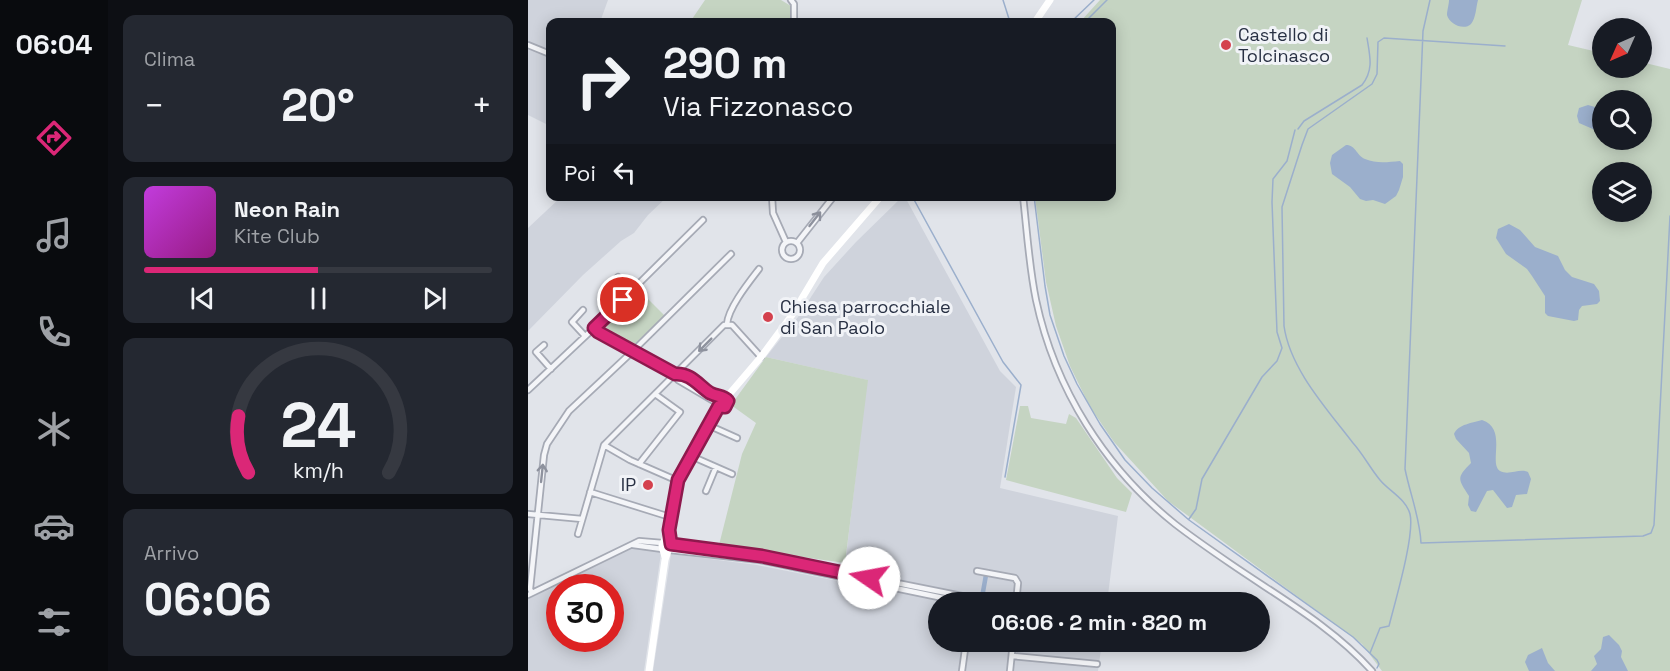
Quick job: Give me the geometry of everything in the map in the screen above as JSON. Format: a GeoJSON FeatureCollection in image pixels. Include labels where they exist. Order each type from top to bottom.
{"type":"FeatureCollection","features":[{"type":"Feature","properties":{"kind":"main road"},"geometry":{"type":"LineString","coordinates":[[1038,18],[1050,0]]}},
{"type":"Feature","properties":{"kind":"main road"},"geometry":{"type":"LineString","coordinates":[[649,671],[670,517],[678,480],[721,401],[761,357],[792,315],[822,263],[877,201]]}},
{"type":"Feature","properties":{"kind":"street"},"geometry":{"type":"LineString","coordinates":[[791,0],[794,4],[794,18]]}},
{"type":"Feature","properties":{"kind":"street"},"geometry":{"type":"LineString","coordinates":[[528,45],[546,52]]}},
{"type":"Feature","properties":{"kind":"street"},"geometry":{"type":"LineString","coordinates":[[772,201],[773,213],[786,242],[782,252],[789,260],[796,259],[800,253],[796,243]]}},
{"type":"Feature","properties":{"kind":"street"},"geometry":{"type":"LineString","coordinates":[[796,243],[830,201]]}},
{"type":"Feature","properties":{"kind":"street"},"geometry":{"type":"LineString","coordinates":[[1024,201],[1031,274],[1045,336],[1082,419],[1106,453],[1133,486],[1175,524],[1334,636],[1372,671]]}},
{"type":"Feature","properties":{"kind":"street"},"geometry":{"type":"LineString","coordinates":[[528,390],[703,220]]}},
{"type":"Feature","properties":{"kind":"street"},"geometry":{"type":"LineString","coordinates":[[786,242],[796,243]]}},
{"type":"Feature","properties":{"kind":"street"},"geometry":{"type":"LineString","coordinates":[[530,594],[537,515],[547,444],[569,411],[731,254]]}},
{"type":"Feature","properties":{"kind":"street"},"geometry":{"type":"LineString","coordinates":[[578,534],[604,445],[727,324],[727,317],[759,270]]}},
{"type":"Feature","properties":{"kind":"street"},"geometry":{"type":"LineString","coordinates":[[618,277],[610,285],[623,300]]}},
{"type":"Feature","properties":{"kind":"street"},"geometry":{"type":"LineString","coordinates":[[583,310],[572,322],[585,336]]}},
{"type":"Feature","properties":{"kind":"street"},"geometry":{"type":"LineString","coordinates":[[727,324],[732,325],[761,357]]}},
{"type":"Feature","properties":{"kind":"street"},"geometry":{"type":"LineString","coordinates":[[594,328],[675,374],[683,373],[721,401]]}},
{"type":"Feature","properties":{"kind":"street"},"geometry":{"type":"LineString","coordinates":[[543,345],[536,352],[551,369]]}},
{"type":"Feature","properties":{"kind":"street"},"geometry":{"type":"LineString","coordinates":[[639,464],[680,412],[655,394]]}},
{"type":"Feature","properties":{"kind":"street"},"geometry":{"type":"LineString","coordinates":[[708,425],[737,438]]}},
{"type":"Feature","properties":{"kind":"street"},"geometry":{"type":"LineString","coordinates":[[604,445],[639,464],[678,480]]}},
{"type":"Feature","properties":{"kind":"street"},"geometry":{"type":"LineString","coordinates":[[691,456],[732,474]]}},
{"type":"Feature","properties":{"kind":"street"},"geometry":{"type":"LineString","coordinates":[[706,491],[716,467]]}},
{"type":"Feature","properties":{"kind":"street"},"geometry":{"type":"LineString","coordinates":[[590,492],[670,517]]}},
{"type":"Feature","properties":{"kind":"street"},"geometry":{"type":"LineString","coordinates":[[528,514],[582,519]]}},
{"type":"Feature","properties":{"kind":"street"},"geometry":{"type":"LineString","coordinates":[[530,594],[644,540],[666,546],[720,553],[928,592]]}},
{"type":"Feature","properties":{"kind":"street"},"geometry":{"type":"LineString","coordinates":[[977,571],[1015,578],[1018,583],[1017,592]]}},
{"type":"Feature","properties":{"kind":"street"},"geometry":{"type":"LineString","coordinates":[[962,671],[965,652]]}},
{"type":"Feature","properties":{"kind":"street"},"geometry":{"type":"LineString","coordinates":[[1011,671],[1012,652]]}},
{"type":"Feature","properties":{"kind":"street"},"geometry":{"type":"LineString","coordinates":[[1012,656],[1097,664]]}},
{"type":"Feature","properties":{"kind":"shaded area"},"geometry":{"type":"Polygon","coordinates":[[[528,0],[608,0],[601,18],[546,18],[546,124],[528,115],[528,0]]]}},
{"type":"Feature","properties":{"kind":"shaded area"},"geometry":{"type":"Polygon","coordinates":[[[557,201],[663,201],[634,233],[621,241],[583,275],[528,331],[528,228],[557,201]]]}},
{"type":"Feature","properties":{"kind":"shaded area"},"geometry":{"type":"Polygon","coordinates":[[[898,201],[907,201],[1000,371],[1016,387],[1000,488],[1118,516],[1108,592],[928,592],[928,652],[1101,652],[1098,671],[653,671],[671,554],[757,565],[843,582],[867,380],[766,357],[798,317],[824,277],[898,201]]]}},
{"type":"Feature","properties":{"kind":"shaded area"},"geometry":{"type":"Polygon","coordinates":[[[633,547],[657,550],[661,553],[644,671],[528,671],[528,599],[546,590],[546,652],[624,652],[624,574],[578,574],[633,547]]]}},
{"type":"Feature","properties":{"kind":"green space"},"geometry":{"type":"Polygon","coordinates":[[[705,0],[781,0],[791,6],[790,18],[693,18],[705,0]]]}},
{"type":"Feature","properties":{"kind":"green space"},"geometry":{"type":"Polygon","coordinates":[[[1100,0],[1582,0],[1568,45],[1592,51],[1592,78],[1652,78],[1652,65],[1670,69],[1670,671],[1382,671],[1362,644],[1168,501],[1114,442],[1090,407],[1070,366],[1056,326],[1046,282],[1036,201],[1116,201],[1116,18],[1084,18],[1100,0]]]}},
{"type":"Feature","properties":{"kind":"green space"},"geometry":{"type":"Polygon","coordinates":[[[638,289],[665,316],[631,347],[620,341],[621,337],[604,327],[620,312],[617,308],[638,289]]]}},
{"type":"Feature","properties":{"kind":"green space"},"geometry":{"type":"Polygon","coordinates":[[[766,357],[868,380],[845,563],[719,545],[742,454],[756,423],[731,405],[766,357]]]}},
{"type":"Feature","properties":{"kind":"green space"},"geometry":{"type":"Polygon","coordinates":[[[1020,406],[1028,406],[1031,418],[1066,424],[1069,414],[1076,418],[1117,478],[1132,493],[1126,512],[1006,480],[1020,406]]]}},
{"type":"Feature","properties":{"kind":"water"},"geometry":{"type":"Polygon","coordinates":[[[1449,0],[1478,0],[1471,24],[1465,27],[1457,26],[1448,18],[1449,0]]]}},
{"type":"Feature","properties":{"kind":"water"},"geometry":{"type":"Polygon","coordinates":[[[1592,106],[1592,129],[1579,123],[1577,116],[1579,108],[1592,106]]]}},
{"type":"Feature","properties":{"kind":"water"},"geometry":{"type":"Polygon","coordinates":[[[1346,145],[1369,161],[1400,161],[1403,164],[1403,177],[1396,196],[1385,204],[1360,199],[1350,187],[1332,174],[1330,163],[1332,155],[1346,145]]]}},
{"type":"Feature","properties":{"kind":"water"},"geometry":{"type":"Polygon","coordinates":[[[1509,224],[1520,230],[1535,247],[1558,256],[1565,270],[1572,277],[1594,284],[1599,291],[1600,301],[1597,304],[1582,306],[1578,320],[1548,316],[1545,313],[1545,296],[1532,276],[1527,269],[1506,254],[1496,238],[1498,229],[1509,224]]]}},
{"type":"Feature","properties":{"kind":"water"},"geometry":{"type":"Polygon","coordinates":[[[1482,420],[1490,424],[1494,431],[1496,461],[1500,471],[1507,473],[1525,471],[1531,479],[1527,494],[1516,495],[1512,507],[1507,508],[1493,490],[1487,491],[1476,512],[1471,511],[1468,505],[1469,496],[1460,479],[1471,463],[1469,453],[1454,434],[1462,426],[1482,420]]]}},
{"type":"Feature","properties":{"kind":"water"},"geometry":{"type":"Polygon","coordinates":[[[1609,635],[1619,645],[1622,651],[1621,657],[1628,671],[1591,671],[1597,664],[1594,656],[1601,649],[1603,637],[1609,635]]]}},
{"type":"Feature","properties":{"kind":"water"},"geometry":{"type":"Polygon","coordinates":[[[1542,648],[1548,663],[1555,671],[1529,671],[1525,662],[1528,655],[1542,648]]]}},
{"type":"Feature","properties":{"kind":"waterway"},"geometry":{"type":"LineString","coordinates":[[1003,0],[1009,18]]}},
{"type":"Feature","properties":{"kind":"waterway"},"geometry":{"type":"LineString","coordinates":[[1075,18],[1094,0]]}},
{"type":"Feature","properties":{"kind":"waterway"},"geometry":{"type":"LineString","coordinates":[[1089,18],[1107,0]]}},
{"type":"Feature","properties":{"kind":"waterway"},"geometry":{"type":"LineString","coordinates":[[1430,0],[1423,31],[1405,469],[1417,515],[1421,543],[1643,536],[1651,533],[1654,525],[1670,216]]}},
{"type":"Feature","properties":{"kind":"waterway"},"geometry":{"type":"LineString","coordinates":[[1298,129],[1304,121],[1362,85],[1370,68],[1367,38]]}},
{"type":"Feature","properties":{"kind":"waterway"},"geometry":{"type":"LineString","coordinates":[[1370,653],[1380,628],[1389,626],[1410,537],[1410,514],[1401,500],[1380,480],[1321,402],[1294,358],[1284,326],[1282,207],[1308,129],[1372,84],[1377,74],[1378,42],[1384,38],[1505,46]]}},
{"type":"Feature","properties":{"kind":"waterway"},"geometry":{"type":"LineString","coordinates":[[1189,519],[1196,509],[1202,479],[1262,377],[1277,361],[1282,348],[1277,332],[1273,179],[1287,161],[1295,130]]}},
{"type":"Feature","properties":{"kind":"waterway"},"geometry":{"type":"LineString","coordinates":[[915,201],[1003,362],[1021,385],[1005,477]]}},
{"type":"Feature","properties":{"kind":"waterway"},"geometry":{"type":"LineString","coordinates":[[1035,201],[1050,315],[1064,356],[1100,424],[1125,460],[1152,488],[1189,520],[1353,637],[1377,660],[1379,664],[1377,668]]}},
{"type":"Feature","properties":{"kind":"waterway"},"geometry":{"type":"LineString","coordinates":[[983,592],[986,575]]}},
{"type":"Feature","properties":{"kind":"place","name":"Castello di Tolcinasco"},"geometry":{"type":"Point","coordinates":[1226,45]}},
{"type":"Feature","properties":{"kind":"place","name":"Chiesa parrocchiale di San Paolo"},"geometry":{"type":"Point","coordinates":[768,317]}},
{"type":"Feature","properties":{"kind":"place","name":"IP"},"geometry":{"type":"Point","coordinates":[648,485]}},
{"type":"Feature","properties":{"kind":"route"},"geometry":{"type":"LineString","coordinates":[[623,300],[594,328],[598,332],[675,374],[683,373],[702,385],[708,392],[724,397],[728,401],[725,407],[719,406],[678,480],[670,517],[669,542],[762,556],[869,578]]}}]}
